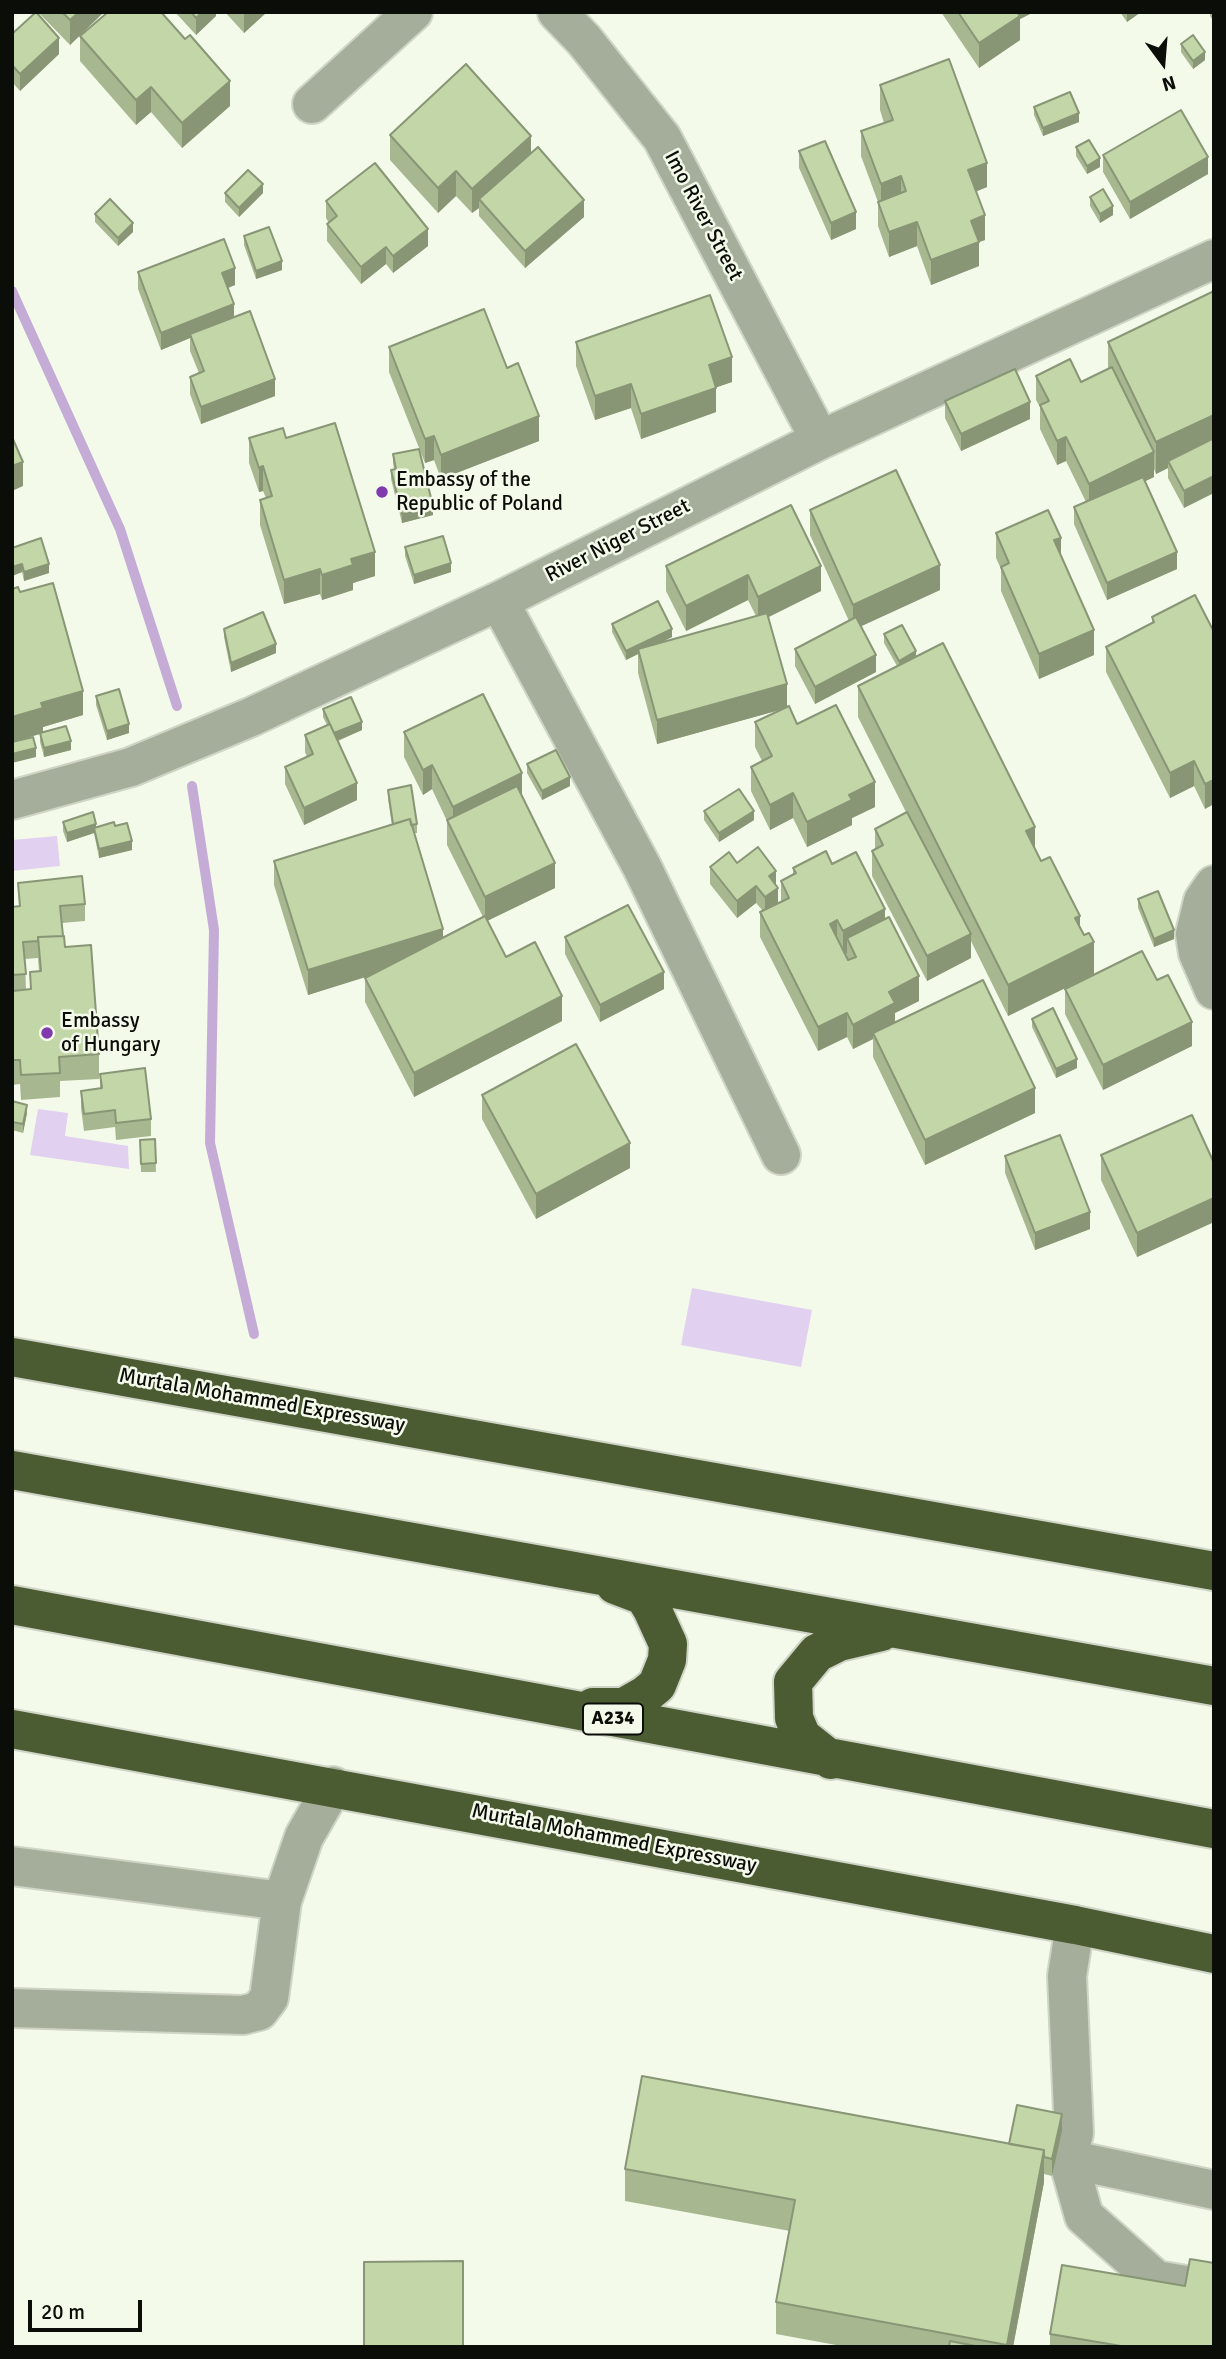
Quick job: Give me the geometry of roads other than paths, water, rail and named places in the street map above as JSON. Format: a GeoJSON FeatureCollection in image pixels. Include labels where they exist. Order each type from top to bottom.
{"type":"FeatureCollection","features":[{"type":"Feature","properties":{"kind":"highway","name":"Murtala Mohammed Expressway"},"geometry":{"type":"LineString","coordinates":[[12,1357],[1214,1571]]}},
{"type":"Feature","properties":{"kind":"highway"},"geometry":{"type":"LineString","coordinates":[[12,1470],[890,1630],[1214,1686]]}},
{"type":"Feature","properties":{"kind":"highway"},"geometry":{"type":"LineString","coordinates":[[542,1706],[624,1707],[657,1685],[667,1660],[668,1644],[662,1625],[643,1596],[586,1574]]}},
{"type":"Feature","properties":{"kind":"highway","name":"A234"},"geometry":{"type":"LineString","coordinates":[[12,1605],[831,1760],[1214,1829]]}},
{"type":"Feature","properties":{"kind":"highway"},"geometry":{"type":"LineString","coordinates":[[831,1760],[803,1737],[794,1718],[793,1682],[817,1653],[839,1642],[890,1630]]}},
{"type":"Feature","properties":{"kind":"highway","name":"Murtala Mohammed Expressway"},"geometry":{"type":"LineString","coordinates":[[12,1730],[333,1786],[1075,1925],[1214,1954]]}},
{"type":"Feature","properties":{"kind":"street"},"geometry":{"type":"LineString","coordinates":[[312,104],[413,12]]}},
{"type":"Feature","properties":{"kind":"street","name":"Imo River Street"},"geometry":{"type":"LineString","coordinates":[[557,12],[584,40],[662,138],[820,440]]}},
{"type":"Feature","properties":{"kind":"street","name":"River Niger Street"},"geometry":{"type":"LineString","coordinates":[[12,800],[131,766],[251,716],[499,601],[820,440],[1214,258]]}},
{"type":"Feature","properties":{"kind":"street"},"geometry":{"type":"LineString","coordinates":[[499,601],[642,867],[781,1155]]}},
{"type":"Feature","properties":{"kind":"street"},"geometry":{"type":"LineString","coordinates":[[1214,885],[1203,901],[1195,934],[1198,953],[1214,990]]}},
{"type":"Feature","properties":{"kind":"street"},"geometry":{"type":"LineString","coordinates":[[12,2008],[243,2015],[259,2011],[269,1997],[282,1901],[304,1837],[333,1786]]}},
{"type":"Feature","properties":{"kind":"street"},"geometry":{"type":"LineString","coordinates":[[12,1866],[282,1901]]}},
{"type":"Feature","properties":{"kind":"street"},"geometry":{"type":"LineString","coordinates":[[1075,1925],[1067,1976],[1074,2133],[1068,2159],[1084,2216],[1157,2280],[1214,2290]]}},
{"type":"Feature","properties":{"kind":"street"},"geometry":{"type":"LineString","coordinates":[[1068,2159],[1214,2190]]}},
{"type":"Feature","properties":{"kind":"waterway"},"geometry":{"type":"LineString","coordinates":[[12,291],[120,529],[177,706]]}},
{"type":"Feature","properties":{"kind":"waterway"},"geometry":{"type":"LineString","coordinates":[[192,786],[214,930],[210,1143],[254,1334]]}},
{"type":"Feature","properties":{"kind":"place","name":"Embassy of the Republic of Poland"},"geometry":{"type":"Point","coordinates":[382,492]}},
{"type":"Feature","properties":{"kind":"place","name":"Embassy of Hungary"},"geometry":{"type":"Point","coordinates":[47,1033]}}]}
